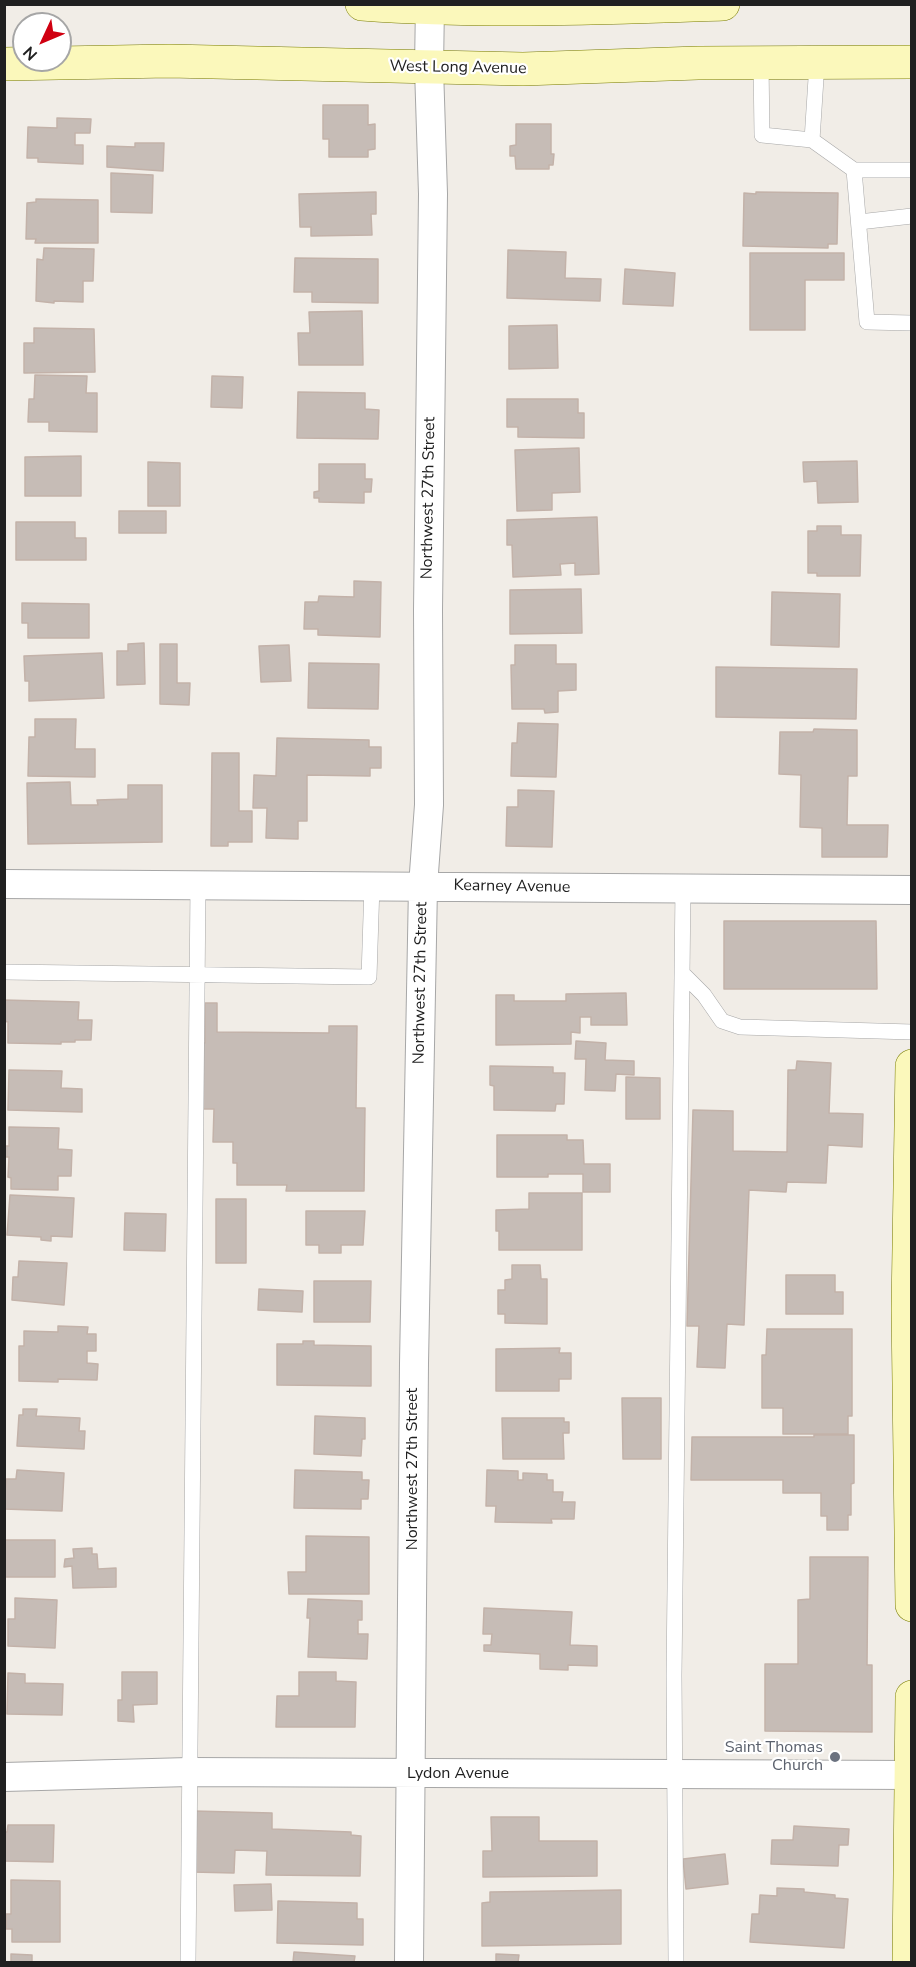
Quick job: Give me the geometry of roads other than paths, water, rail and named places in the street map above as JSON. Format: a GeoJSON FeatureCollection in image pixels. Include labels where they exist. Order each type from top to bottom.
{"type":"FeatureCollection","features":[{"type":"Feature","properties":{"kind":"main road"},"geometry":{"type":"LineString","coordinates":[[362,4],[516,10],[723,4]]}},
{"type":"Feature","properties":{"kind":"main road","name":"West Long Avenue"},"geometry":{"type":"LineString","coordinates":[[4,64],[169,61],[523,69],[912,62]]}},
{"type":"Feature","properties":{"kind":"main road"},"geometry":{"type":"LineString","coordinates":[[912,1066],[908,1309],[912,1605]]}},
{"type":"Feature","properties":{"kind":"main road"},"geometry":{"type":"LineString","coordinates":[[909,1962],[912,1697]]}},
{"type":"Feature","properties":{"kind":"street","name":"Northwest 27th Street"},"geometry":{"type":"LineString","coordinates":[[409,1962],[414,1363],[423,886],[429,806],[428,610],[433,194],[429,68],[430,7]]}},
{"type":"Feature","properties":{"kind":"street","name":"Kearney Avenue"},"geometry":{"type":"LineString","coordinates":[[4,884],[912,890]]}},
{"type":"Feature","properties":{"kind":"street","name":"Lydon Avenue"},"geometry":{"type":"LineString","coordinates":[[4,1777],[189,1772],[911,1775]]}},
{"type":"Feature","properties":{"kind":"lane"},"geometry":{"type":"LineString","coordinates":[[761,63],[762,135],[812,140],[854,170],[912,170]]}},
{"type":"Feature","properties":{"kind":"lane"},"geometry":{"type":"LineString","coordinates":[[812,140],[817,63]]}},
{"type":"Feature","properties":{"kind":"lane"},"geometry":{"type":"LineString","coordinates":[[854,170],[867,322],[912,323]]}},
{"type":"Feature","properties":{"kind":"lane"},"geometry":{"type":"LineString","coordinates":[[859,222],[912,216]]}},
{"type":"Feature","properties":{"kind":"lane"},"geometry":{"type":"LineString","coordinates":[[188,1962],[198,885]]}},
{"type":"Feature","properties":{"kind":"lane"},"geometry":{"type":"LineString","coordinates":[[4,972],[369,977],[372,885]]}},
{"type":"Feature","properties":{"kind":"lane"},"geometry":{"type":"LineString","coordinates":[[676,1962],[674,1675],[683,888]]}},
{"type":"Feature","properties":{"kind":"lane"},"geometry":{"type":"LineString","coordinates":[[682,973],[704,995],[722,1021],[740,1027],[912,1032]]}},
{"type":"Feature","properties":{"kind":"place","name":"Saint Thomas Church"},"geometry":{"type":"Point","coordinates":[835,1757]}}]}
